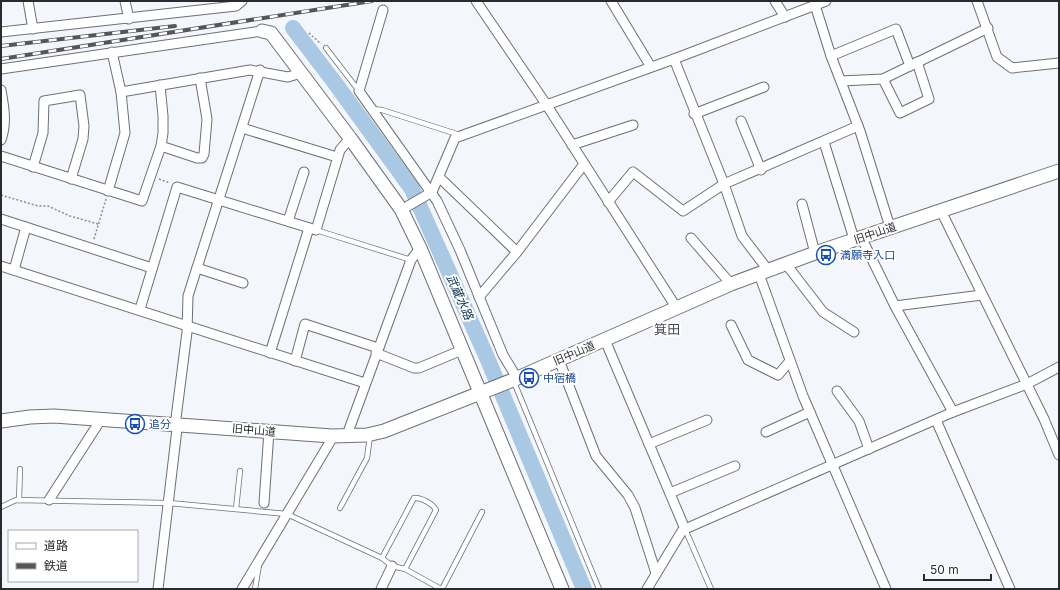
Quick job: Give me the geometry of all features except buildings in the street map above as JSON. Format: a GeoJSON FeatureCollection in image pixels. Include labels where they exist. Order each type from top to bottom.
{"type":"FeatureCollection","features":[{"type":"Feature","properties":{"kind":"main road"},"geometry":{"type":"LineString","coordinates":[[262,31],[271,33],[405,208],[462,350],[483,393],[562,589]]}},
{"type":"Feature","properties":{"kind":"main road","name":"旧中山道"},"geometry":{"type":"LineString","coordinates":[[1,421],[38,416],[100,418],[332,436],[370,434],[384,431],[514,380],[676,307],[731,284],[858,238],[1059,171]]}},
{"type":"Feature","properties":{"kind":"street"},"geometry":{"type":"LineString","coordinates":[[28,1],[33,29]]}},
{"type":"Feature","properties":{"kind":"street"},"geometry":{"type":"LineString","coordinates":[[126,1],[129,19]]}},
{"type":"Feature","properties":{"kind":"street"},"geometry":{"type":"LineString","coordinates":[[1,32],[236,6],[242,1]]}},
{"type":"Feature","properties":{"kind":"street"},"geometry":{"type":"LineString","coordinates":[[476,1],[546,104],[676,307]]}},
{"type":"Feature","properties":{"kind":"street"},"geometry":{"type":"LineString","coordinates":[[611,1],[651,67]]}},
{"type":"Feature","properties":{"kind":"street"},"geometry":{"type":"LineString","coordinates":[[775,1],[785,17]]}},
{"type":"Feature","properties":{"kind":"street"},"geometry":{"type":"LineString","coordinates":[[405,208],[429,194],[439,177],[455,138],[674,59],[826,1]]}},
{"type":"Feature","properties":{"kind":"street"},"geometry":{"type":"LineString","coordinates":[[977,1],[998,57],[1012,68],[1059,63]]}},
{"type":"Feature","properties":{"kind":"street"},"geometry":{"type":"LineString","coordinates":[[815,5],[831,56],[858,126],[890,227]]}},
{"type":"Feature","properties":{"kind":"street"},"geometry":{"type":"LineString","coordinates":[[383,10],[359,91],[444,214],[514,380]]}},
{"type":"Feature","properties":{"kind":"street"},"geometry":{"type":"LineString","coordinates":[[841,81],[883,79],[988,28]]}},
{"type":"Feature","properties":{"kind":"street"},"geometry":{"type":"LineString","coordinates":[[831,56],[896,29],[930,99],[900,114],[883,79]]}},
{"type":"Feature","properties":{"kind":"street"},"geometry":{"type":"LineString","coordinates":[[1,69],[262,31]]}},
{"type":"Feature","properties":{"kind":"street"},"geometry":{"type":"LineString","coordinates":[[108,193],[125,138],[121,92],[112,52]]}},
{"type":"Feature","properties":{"kind":"street"},"geometry":{"type":"LineString","coordinates":[[674,59],[694,114],[724,184],[742,236],[763,272],[790,361],[810,412],[886,589]]}},
{"type":"Feature","properties":{"kind":"street"},"geometry":{"type":"LineString","coordinates":[[121,92],[160,84],[250,70],[260,70],[288,77],[301,73]]}},
{"type":"Feature","properties":{"kind":"street"},"geometry":{"type":"LineString","coordinates":[[158,589],[169,503],[188,296],[260,70]]}},
{"type":"Feature","properties":{"kind":"street"},"geometry":{"type":"LineString","coordinates":[[161,146],[197,158],[202,158],[204,154],[207,119],[200,78]]}},
{"type":"Feature","properties":{"kind":"street"},"geometry":{"type":"LineString","coordinates":[[1,156],[33,167],[49,170],[108,193],[142,201],[161,146],[163,116],[160,84]]}},
{"type":"Feature","properties":{"kind":"street"},"geometry":{"type":"LineString","coordinates":[[694,114],[764,87]]}},
{"type":"Feature","properties":{"kind":"street"},"geometry":{"type":"LineString","coordinates":[[1,90],[5,114],[1,140]]}},
{"type":"Feature","properties":{"kind":"street"},"geometry":{"type":"LineString","coordinates":[[33,167],[43,133],[44,101],[80,95],[84,126],[83,139],[71,179]]}},
{"type":"Feature","properties":{"kind":"street"},"geometry":{"type":"LineString","coordinates":[[741,121],[761,170]]}},
{"type":"Feature","properties":{"kind":"street"},"geometry":{"type":"LineString","coordinates":[[572,145],[633,125]]}},
{"type":"Feature","properties":{"kind":"street"},"geometry":{"type":"LineString","coordinates":[[608,202],[633,172],[683,211],[724,184],[761,170],[858,126]]}},
{"type":"Feature","properties":{"kind":"street"},"geometry":{"type":"LineString","coordinates":[[242,128],[337,157]]}},
{"type":"Feature","properties":{"kind":"street"},"geometry":{"type":"LineString","coordinates":[[270,353],[337,157],[340,150],[350,138]]}},
{"type":"Feature","properties":{"kind":"street"},"geometry":{"type":"LineString","coordinates":[[824,142],[858,238],[953,412]]}},
{"type":"Feature","properties":{"kind":"street"},"geometry":{"type":"LineString","coordinates":[[479,296],[483,294],[517,252],[584,164]]}},
{"type":"Feature","properties":{"kind":"street"},"geometry":{"type":"LineString","coordinates":[[288,221],[304,172]]}},
{"type":"Feature","properties":{"kind":"street"},"geometry":{"type":"LineString","coordinates":[[439,177],[517,252]]}},
{"type":"Feature","properties":{"kind":"street"},"geometry":{"type":"LineString","coordinates":[[140,309],[177,187],[313,229]]}},
{"type":"Feature","properties":{"kind":"street"},"geometry":{"type":"LineString","coordinates":[[802,204],[815,253]]}},
{"type":"Feature","properties":{"kind":"street"},"geometry":{"type":"LineString","coordinates":[[941,211],[1027,384],[1059,456]]}},
{"type":"Feature","properties":{"kind":"street"},"geometry":{"type":"LineString","coordinates":[[1,219],[152,268]]}},
{"type":"Feature","properties":{"kind":"street"},"geometry":{"type":"LineString","coordinates":[[14,270],[26,227]]}},
{"type":"Feature","properties":{"kind":"street"},"geometry":{"type":"LineString","coordinates":[[691,238],[731,284]]}},
{"type":"Feature","properties":{"kind":"street"},"geometry":{"type":"LineString","coordinates":[[347,435],[411,260],[420,248]]}},
{"type":"Feature","properties":{"kind":"street"},"geometry":{"type":"LineString","coordinates":[[786,264],[823,312],[854,332]]}},
{"type":"Feature","properties":{"kind":"street"},"geometry":{"type":"LineString","coordinates":[[1,266],[140,309],[365,383]]}},
{"type":"Feature","properties":{"kind":"street"},"geometry":{"type":"LineString","coordinates":[[197,268],[243,283]]}},
{"type":"Feature","properties":{"kind":"street"},"geometry":{"type":"LineString","coordinates":[[895,306],[982,294]]}},
{"type":"Feature","properties":{"kind":"street"},"geometry":{"type":"LineString","coordinates":[[295,360],[306,324],[377,350],[414,368],[418,368],[462,350]]}},
{"type":"Feature","properties":{"kind":"street"},"geometry":{"type":"LineString","coordinates":[[731,325],[748,360],[778,375],[790,361]]}},
{"type":"Feature","properties":{"kind":"street"},"geometry":{"type":"LineString","coordinates":[[605,340],[685,529]]}},
{"type":"Feature","properties":{"kind":"street"},"geometry":{"type":"LineString","coordinates":[[559,360],[596,456],[628,495],[635,508],[656,573]]}},
{"type":"Feature","properties":{"kind":"street"},"geometry":{"type":"LineString","coordinates":[[647,589],[682,531],[685,529],[953,412],[1027,384],[1059,367]]}},
{"type":"Feature","properties":{"kind":"street"},"geometry":{"type":"LineString","coordinates":[[837,391],[859,421],[869,449]]}},
{"type":"Feature","properties":{"kind":"street"},"geometry":{"type":"LineString","coordinates":[[766,432],[810,412]]}},
{"type":"Feature","properties":{"kind":"street"},"geometry":{"type":"LineString","coordinates":[[49,500],[98,424],[100,418]]}},
{"type":"Feature","properties":{"kind":"street"},"geometry":{"type":"LineString","coordinates":[[649,444],[707,420]]}},
{"type":"Feature","properties":{"kind":"street"},"geometry":{"type":"LineString","coordinates":[[936,420],[1010,589]]}},
{"type":"Feature","properties":{"kind":"street"},"geometry":{"type":"LineString","coordinates":[[264,503],[269,431]]}},
{"type":"Feature","properties":{"kind":"street"},"geometry":{"type":"LineString","coordinates":[[242,589],[330,442],[332,436]]}},
{"type":"Feature","properties":{"kind":"street"},"geometry":{"type":"LineString","coordinates":[[670,493],[734,466]]}},
{"type":"Feature","properties":{"kind":"street"},"geometry":{"type":"LineString","coordinates":[[381,589],[392,566]]}},
{"type":"Feature","properties":{"kind":"lane"},"geometry":{"type":"LineString","coordinates":[[326,48],[359,91]]}},
{"type":"Feature","properties":{"kind":"lane"},"geometry":{"type":"LineString","coordinates":[[372,109],[382,110],[460,136]]}},
{"type":"Feature","properties":{"kind":"lane"},"geometry":{"type":"LineString","coordinates":[[313,229],[411,260]]}},
{"type":"Feature","properties":{"kind":"lane"},"geometry":{"type":"LineString","coordinates":[[514,380],[599,589]]}},
{"type":"Feature","properties":{"kind":"lane"},"geometry":{"type":"LineString","coordinates":[[340,508],[367,458],[370,434]]}},
{"type":"Feature","properties":{"kind":"lane"},"geometry":{"type":"LineString","coordinates":[[20,469],[20,500]]}},
{"type":"Feature","properties":{"kind":"lane"},"geometry":{"type":"LineString","coordinates":[[236,509],[240,470]]}},
{"type":"Feature","properties":{"kind":"lane"},"geometry":{"type":"LineString","coordinates":[[382,558],[414,498],[418,498],[434,506],[436,510],[405,569]]}},
{"type":"Feature","properties":{"kind":"lane"},"geometry":{"type":"LineString","coordinates":[[1,507],[16,500],[49,500],[169,503],[287,514],[382,558],[392,566],[405,569],[442,589],[482,512]]}},
{"type":"Feature","properties":{"kind":"lane"},"geometry":{"type":"LineString","coordinates":[[685,529],[711,589]]}},
{"type":"Feature","properties":{"kind":"lane"},"geometry":{"type":"LineString","coordinates":[[255,589],[259,561]]}},
{"type":"Feature","properties":{"kind":"path"},"geometry":{"type":"LineString","coordinates":[[309,33],[321,44]]}},
{"type":"Feature","properties":{"kind":"path"},"geometry":{"type":"LineString","coordinates":[[151,177],[177,187]]}},
{"type":"Feature","properties":{"kind":"path"},"geometry":{"type":"LineString","coordinates":[[93,243],[108,193]]}},
{"type":"Feature","properties":{"kind":"path"},"geometry":{"type":"LineString","coordinates":[[1,195],[38,206],[48,206],[70,216],[98,224]]}},
{"type":"Feature","properties":{"kind":"waterway","name":"武蔵水路"},"geometry":{"type":"LineString","coordinates":[[293,28],[412,189],[488,360],[584,589]]}},
{"type":"Feature","properties":{"kind":"railway"},"geometry":{"type":"LineString","coordinates":[[1,59],[372,1]]}},
{"type":"Feature","properties":{"kind":"railway"},"geometry":{"type":"LineString","coordinates":[[1,46],[175,26]]}},
{"type":"Feature","properties":{"kind":"place","name":"満願寺入口"},"geometry":{"type":"Point","coordinates":[826,255]}},
{"type":"Feature","properties":{"kind":"place","name":"中宿橋"},"geometry":{"type":"Point","coordinates":[529,378]}},
{"type":"Feature","properties":{"kind":"place","name":"追分"},"geometry":{"type":"Point","coordinates":[135,424]}},
{"type":"Feature","properties":{"kind":"district","name":"箕田"},"geometry":{"type":"Point","coordinates":[667,329]}}]}
